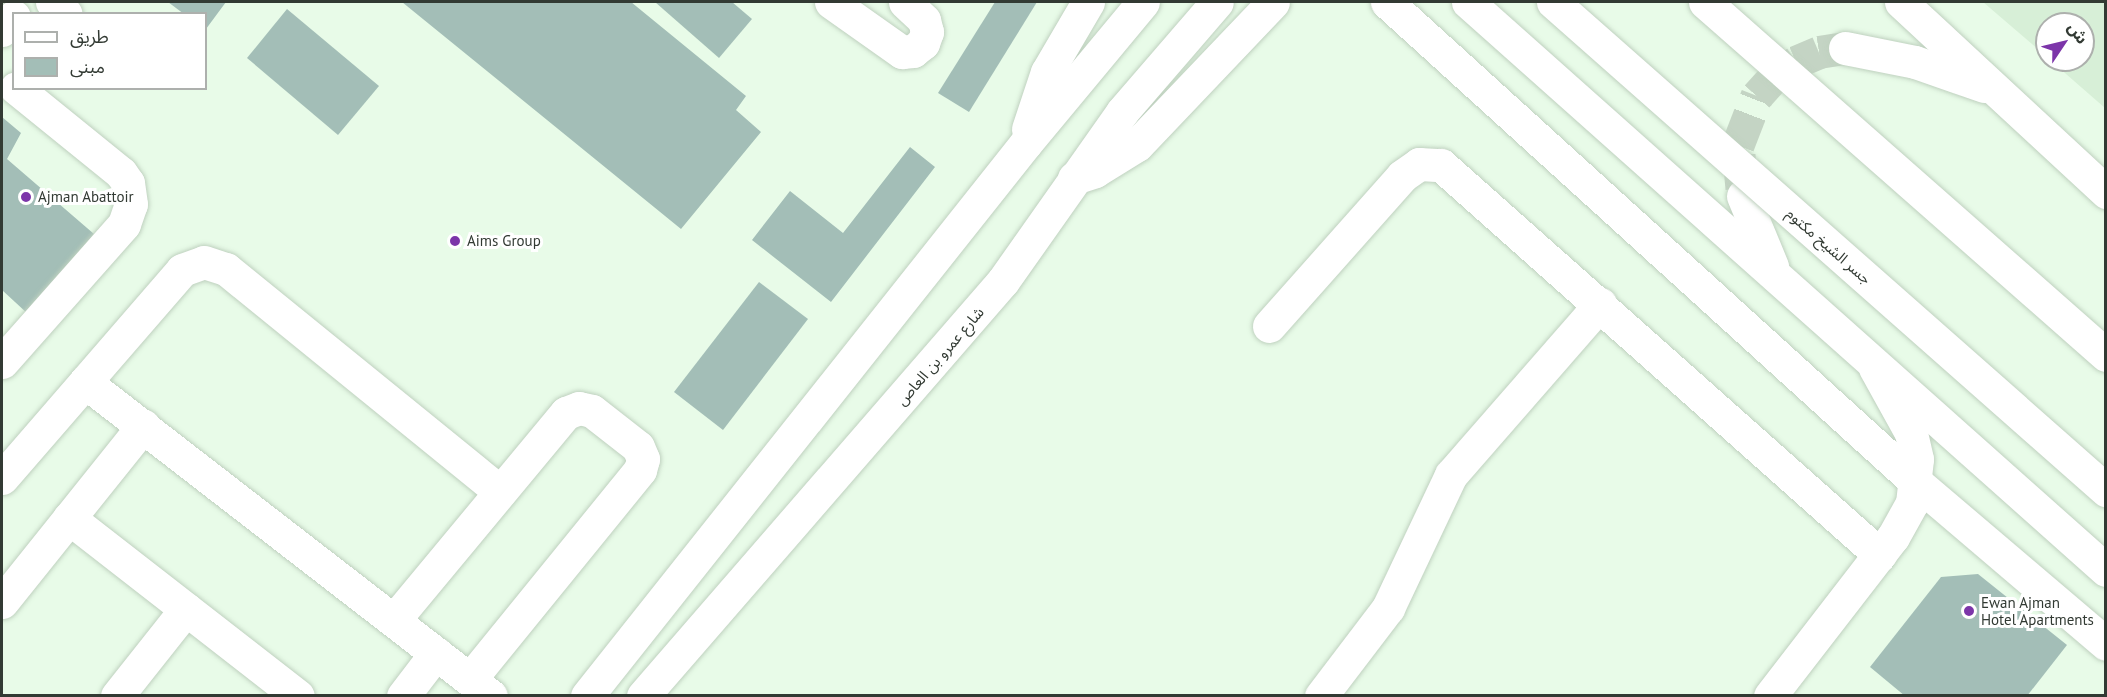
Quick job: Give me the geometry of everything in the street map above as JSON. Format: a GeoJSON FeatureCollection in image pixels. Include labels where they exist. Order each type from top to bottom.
{"type":"FeatureCollection","features":[{"type":"Feature","properties":{"kind":"main road"},"geometry":{"type":"LineString","coordinates":[[52,2],[64,12]]}},
{"type":"Feature","properties":{"kind":"main road"},"geometry":{"type":"LineString","coordinates":[[831,2],[902,52],[913,51],[923,43],[927,32],[923,8]]}},
{"type":"Feature","properties":{"kind":"main road"},"geometry":{"type":"LineString","coordinates":[[1026,142],[1047,72],[1088,2]]}},
{"type":"Feature","properties":{"kind":"main road"},"geometry":{"type":"LineString","coordinates":[[587,696],[1026,142],[1143,2]]}},
{"type":"Feature","properties":{"kind":"main road","name":"شارع عمرو بن العاص"},"geometry":{"type":"LineString","coordinates":[[655,691],[1004,282],[1072,179],[1122,112],[1217,2]]}},
{"type":"Feature","properties":{"kind":"main road"},"geometry":{"type":"LineString","coordinates":[[1072,179],[1095,171],[1137,145],[1273,2]]}},
{"type":"Feature","properties":{"kind":"main road"},"geometry":{"type":"LineString","coordinates":[[1387,2],[1917,483],[2106,644]]}},
{"type":"Feature","properties":{"kind":"main road"},"geometry":{"type":"LineString","coordinates":[[1458,2],[1477,7],[2106,570]]}},
{"type":"Feature","properties":{"kind":"main road","name":"جسر الشيخ مكتوم"},"geometry":{"type":"LineString","coordinates":[[1553,2],[2106,490]]}},
{"type":"Feature","properties":{"kind":"main road"},"geometry":{"type":"LineString","coordinates":[[1705,2],[2106,355]]}},
{"type":"Feature","properties":{"kind":"main road"},"geometry":{"type":"LineString","coordinates":[[1901,2],[2106,192]]}},
{"type":"Feature","properties":{"kind":"main road"},"geometry":{"type":"LineString","coordinates":[[2,30],[12,18]]}},
{"type":"Feature","properties":{"kind":"main road"},"geometry":{"type":"LineString","coordinates":[[1845,48],[1915,62],[1994,89]]}},
{"type":"Feature","properties":{"kind":"main road"},"geometry":{"type":"LineString","coordinates":[[2,362],[124,224],[131,204],[128,183],[121,173],[19,90]]}},
{"type":"Feature","properties":{"kind":"main road"},"geometry":{"type":"LineString","coordinates":[[1269,326],[1410,169],[1430,163],[1450,170],[1600,304],[1887,546]]}},
{"type":"Feature","properties":{"kind":"main road"},"geometry":{"type":"LineString","coordinates":[[1743,195],[1776,275]]}},
{"type":"Feature","properties":{"kind":"main road"},"geometry":{"type":"LineString","coordinates":[[2,478],[182,270],[204,262],[215,264],[500,492]]}},
{"type":"Feature","properties":{"kind":"main road"},"geometry":{"type":"LineString","coordinates":[[1321,696],[1388,608],[1437,498],[1451,475],[1600,304]]}},
{"type":"Feature","properties":{"kind":"main road"},"geometry":{"type":"LineString","coordinates":[[1770,696],[1887,546],[1912,503],[1917,483],[1911,433],[1869,358]]}},
{"type":"Feature","properties":{"kind":"main road"},"geometry":{"type":"LineString","coordinates":[[85,382],[143,426],[436,653],[481,687],[640,470],[641,453],[592,411],[572,410],[500,492],[394,620]]}},
{"type":"Feature","properties":{"kind":"main road"},"geometry":{"type":"LineString","coordinates":[[2,602],[143,426]]}},
{"type":"Feature","properties":{"kind":"main road"},"geometry":{"type":"LineString","coordinates":[[69,518],[298,696]]}},
{"type":"Feature","properties":{"kind":"main road"},"geometry":{"type":"LineString","coordinates":[[1887,546],[1929,522],[1966,525]]}},
{"type":"Feature","properties":{"kind":"main road"},"geometry":{"type":"LineString","coordinates":[[117,696],[186,609]]}},
{"type":"Feature","properties":{"kind":"main road"},"geometry":{"type":"LineString","coordinates":[[403,696],[436,653]]}},
{"type":"Feature","properties":{"kind":"shaded area"},"geometry":{"type":"Polygon","coordinates":[[[1983,2],[2105,2],[2105,108],[2064,72],[2095,72],[2095,12],[2035,12],[2035,47],[1983,2]]]}},
{"type":"Feature","properties":{"kind":"building"},"geometry":{"type":"Polygon","coordinates":[[[168,2],[226,2],[207,28],[207,12],[181,12],[168,2]]]}},
{"type":"Feature","properties":{"kind":"building"},"geometry":{"type":"Polygon","coordinates":[[[402,2],[631,2],[746,96],[736,110],[761,132],[681,229],[402,2]]]}},
{"type":"Feature","properties":{"kind":"building"},"geometry":{"type":"Polygon","coordinates":[[[655,2],[732,2],[752,19],[719,58],[655,2]]]}},
{"type":"Feature","properties":{"kind":"building"},"geometry":{"type":"Polygon","coordinates":[[[995,2],[1037,2],[969,112],[938,93],[995,2]]]}},
{"type":"Feature","properties":{"kind":"building"},"geometry":{"type":"Polygon","coordinates":[[[287,9],[379,86],[338,135],[247,58],[287,9]]]}},
{"type":"Feature","properties":{"kind":"building","name":"Ajman Abattoir"},"geometry":{"type":"Polygon","coordinates":[[[2,117],[21,133],[7,159],[94,234],[28,314],[2,290],[2,117]]]}},
{"type":"Feature","properties":{"kind":"building"},"geometry":{"type":"Polygon","coordinates":[[[910,147],[935,167],[831,302],[752,240],[790,191],[843,233],[910,147]]]}},
{"type":"Feature","properties":{"kind":"building"},"geometry":{"type":"Polygon","coordinates":[[[759,282],[808,319],[723,430],[674,392],[759,282]]]}},
{"type":"Feature","properties":{"kind":"building","name":"Ewan Ajman Hotel Apartments"},"geometry":{"type":"Polygon","coordinates":[[[1978,574],[2067,645],[2027,696],[1905,696],[1870,667],[1941,577],[1978,574]]]}},
{"type":"Feature","properties":{"kind":"tunnel"},"geometry":{"type":"LineString","coordinates":[[1742,188],[1738,145],[1757,96],[1774,77],[1796,62],[1819,52],[1845,48]]}},
{"type":"Feature","properties":{"kind":"place","name":"Ajman Abattoir"},"geometry":{"type":"Point","coordinates":[26,197]}},
{"type":"Feature","properties":{"kind":"place","name":"Aims Group"},"geometry":{"type":"Point","coordinates":[455,241]}},
{"type":"Feature","properties":{"kind":"place","name":"Ewan Ajman Hotel Apartments"},"geometry":{"type":"Point","coordinates":[1969,611]}}]}
